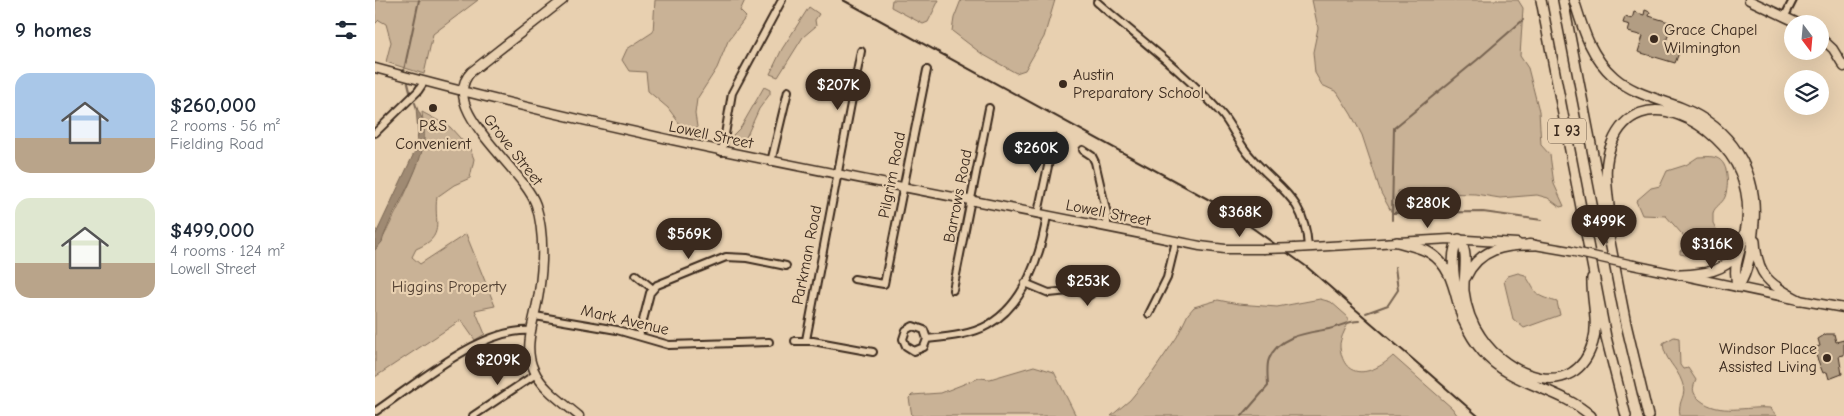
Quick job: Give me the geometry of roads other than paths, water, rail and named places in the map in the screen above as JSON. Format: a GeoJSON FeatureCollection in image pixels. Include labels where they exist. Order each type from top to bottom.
{"type":"FeatureCollection","features":[{"type":"Feature","properties":{"kind":"highway","name":"I 93"},"geometry":{"type":"LineString","coordinates":[[1541,0],[1607,337],[1626,416]]}},
{"type":"Feature","properties":{"kind":"highway","name":"I 93"},"geometry":{"type":"LineString","coordinates":[[1563,0],[1626,324],[1648,416]]}},
{"type":"Feature","properties":{"kind":"highway"},"geometry":{"type":"LineString","coordinates":[[1574,0],[1589,44],[1610,73],[1635,90],[1704,119],[1732,144],[1747,169],[1752,184],[1756,255],[1762,273],[1773,285],[1799,300]]}},
{"type":"Feature","properties":{"kind":"highway"},"geometry":{"type":"LineString","coordinates":[[1611,244],[1606,173],[1611,145],[1619,130],[1634,117],[1648,112],[1662,111],[1687,118],[1708,130],[1726,147],[1737,165],[1745,186],[1747,203],[1746,226],[1735,273],[1737,287]]}},
{"type":"Feature","properties":{"kind":"highway"},"geometry":{"type":"LineString","coordinates":[[1737,287],[1747,266],[1754,226]]}},
{"type":"Feature","properties":{"kind":"highway"},"geometry":{"type":"LineString","coordinates":[[1459,239],[1464,252],[1466,305],[1472,321],[1480,337],[1495,356],[1525,374],[1553,378],[1566,374],[1579,366],[1588,356],[1593,344],[1595,326],[1591,297],[1592,261]]}},
{"type":"Feature","properties":{"kind":"highway"},"geometry":{"type":"LineString","coordinates":[[1457,299],[1454,255],[1455,245],[1459,239]]}},
{"type":"Feature","properties":{"kind":"highway"},"geometry":{"type":"LineString","coordinates":[[1397,242],[1421,248],[1441,261],[1449,273],[1469,332],[1489,359],[1513,377],[1564,398],[1591,416]]}},
{"type":"Feature","properties":{"kind":"highway"},"geometry":{"type":"LineString","coordinates":[[1464,285],[1471,268],[1485,253],[1510,245],[1534,245]]}},
{"type":"Feature","properties":{"kind":"highway"},"geometry":{"type":"LineString","coordinates":[[1681,275],[1715,270],[1729,262],[1739,251]]}},
{"type":"Feature","properties":{"kind":"main road"},"geometry":{"type":"LineString","coordinates":[[461,91],[465,79],[471,72],[563,0]]}},
{"type":"Feature","properties":{"kind":"main road"},"geometry":{"type":"LineString","coordinates":[[1749,0],[1784,16]]}},
{"type":"Feature","properties":{"kind":"main road"},"geometry":{"type":"LineString","coordinates":[[1829,45],[1844,66]]}},
{"type":"Feature","properties":{"kind":"main road","name":"Lowell Street"},"geometry":{"type":"LineString","coordinates":[[375,68],[461,91],[722,152],[1221,249],[1295,248],[1459,239],[1534,245],[1844,308]]}},
{"type":"Feature","properties":{"kind":"main road","name":"Grove Street"},"geometry":{"type":"LineString","coordinates":[[461,91],[464,104],[470,116],[525,185],[535,204],[542,265],[531,331],[529,356],[536,374]]}},
{"type":"Feature","properties":{"kind":"main road"},"geometry":{"type":"LineString","coordinates":[[536,374],[579,416]]}},
{"type":"Feature","properties":{"kind":"street"},"geometry":{"type":"LineString","coordinates":[[722,152],[732,93],[782,0]]}},
{"type":"Feature","properties":{"kind":"street"},"geometry":{"type":"LineString","coordinates":[[1786,15],[1793,0]]}},
{"type":"Feature","properties":{"kind":"street"},"geometry":{"type":"LineString","coordinates":[[1097,2],[1150,47],[1223,115],[1249,156],[1294,202],[1305,222],[1308,247]]}},
{"type":"Feature","properties":{"kind":"street","name":"Parkman Road"},"geometry":{"type":"LineString","coordinates":[[806,340],[861,51]]}},
{"type":"Feature","properties":{"kind":"street","name":"Pilgrim Road"},"geometry":{"type":"LineString","coordinates":[[854,278],[885,284],[927,70]]}},
{"type":"Feature","properties":{"kind":"street"},"geometry":{"type":"LineString","coordinates":[[375,133],[418,91],[424,82]]}},
{"type":"Feature","properties":{"kind":"street"},"geometry":{"type":"LineString","coordinates":[[771,162],[787,91]]}},
{"type":"Feature","properties":{"kind":"street","name":"Barrows Road"},"geometry":{"type":"LineString","coordinates":[[953,290],[989,108]]}},
{"type":"Feature","properties":{"kind":"street"},"geometry":{"type":"LineString","coordinates":[[1038,214],[1055,138]]}},
{"type":"Feature","properties":{"kind":"street"},"geometry":{"type":"LineString","coordinates":[[1083,150],[1095,161],[1107,214],[1107,227]]}},
{"type":"Feature","properties":{"kind":"street"},"geometry":{"type":"LineString","coordinates":[[927,339],[973,331],[987,326],[1005,311],[1025,283],[1038,257],[1047,215]]}},
{"type":"Feature","properties":{"kind":"street"},"geometry":{"type":"LineString","coordinates":[[1149,314],[1167,278],[1176,241]]}},
{"type":"Feature","properties":{"kind":"street"},"geometry":{"type":"LineString","coordinates":[[639,336],[653,289],[726,257],[747,258],[786,266]]}},
{"type":"Feature","properties":{"kind":"street"},"geometry":{"type":"LineString","coordinates":[[636,274],[653,289]]}},
{"type":"Feature","properties":{"kind":"street"},"geometry":{"type":"LineString","coordinates":[[1025,283],[1049,293],[1079,290]]}},
{"type":"Feature","properties":{"kind":"street","name":"Mark Avenue"},"geometry":{"type":"LineString","coordinates":[[535,316],[639,336],[674,346],[769,342]]}},
{"type":"Feature","properties":{"kind":"street"},"geometry":{"type":"LineString","coordinates":[[376,411],[482,342],[515,331],[531,331]]}},
{"type":"Feature","properties":{"kind":"street"},"geometry":{"type":"LineString","coordinates":[[795,341],[806,340],[873,352]]}},
{"type":"Feature","properties":{"kind":"street"},"geometry":{"type":"LineString","coordinates":[[473,416],[536,374]]}},
{"type":"Feature","properties":{"kind":"waterway"},"geometry":{"type":"LineString","coordinates":[[404,70],[419,0]]}},
{"type":"Feature","properties":{"kind":"waterway"},"geometry":{"type":"LineString","coordinates":[[1392,213],[1394,128],[1523,20]]}},
{"type":"Feature","properties":{"kind":"waterway"},"geometry":{"type":"LineString","coordinates":[[408,83],[411,95]]}},
{"type":"Feature","properties":{"kind":"waterway"},"geometry":{"type":"LineString","coordinates":[[415,103],[417,109]]}},
{"type":"Feature","properties":{"kind":"waterway"},"geometry":{"type":"LineString","coordinates":[[1392,220],[1392,213],[1483,212],[1542,220]]}},
{"type":"Feature","properties":{"kind":"waterway"},"geometry":{"type":"LineString","coordinates":[[1366,313],[1388,305],[1398,290],[1395,267]]}},
{"type":"Feature","properties":{"kind":"waterway"},"geometry":{"type":"LineString","coordinates":[[1242,416],[1268,386],[1268,362],[1280,345],[1295,336],[1359,321]]}},
{"type":"Feature","properties":{"kind":"railway"},"geometry":{"type":"LineString","coordinates":[[843,0],[1226,209],[1307,267],[1478,416]]}},
{"type":"Feature","properties":{"kind":"place","name":"Grace Chapel Wilmington"},"geometry":{"type":"Point","coordinates":[1654,39]}},
{"type":"Feature","properties":{"kind":"place","name":"Austin Preparatory School"},"geometry":{"type":"Point","coordinates":[1063,84]}},
{"type":"Feature","properties":{"kind":"place","name":"P&S Convenient"},"geometry":{"type":"Point","coordinates":[433,108]}},
{"type":"Feature","properties":{"kind":"place","name":"Windsor Place Assisted Living"},"geometry":{"type":"Point","coordinates":[1827,358]}},
{"type":"Feature","properties":{"kind":"park label","name":"Higgins Property"},"geometry":{"type":"Point","coordinates":[449,287]}}]}
